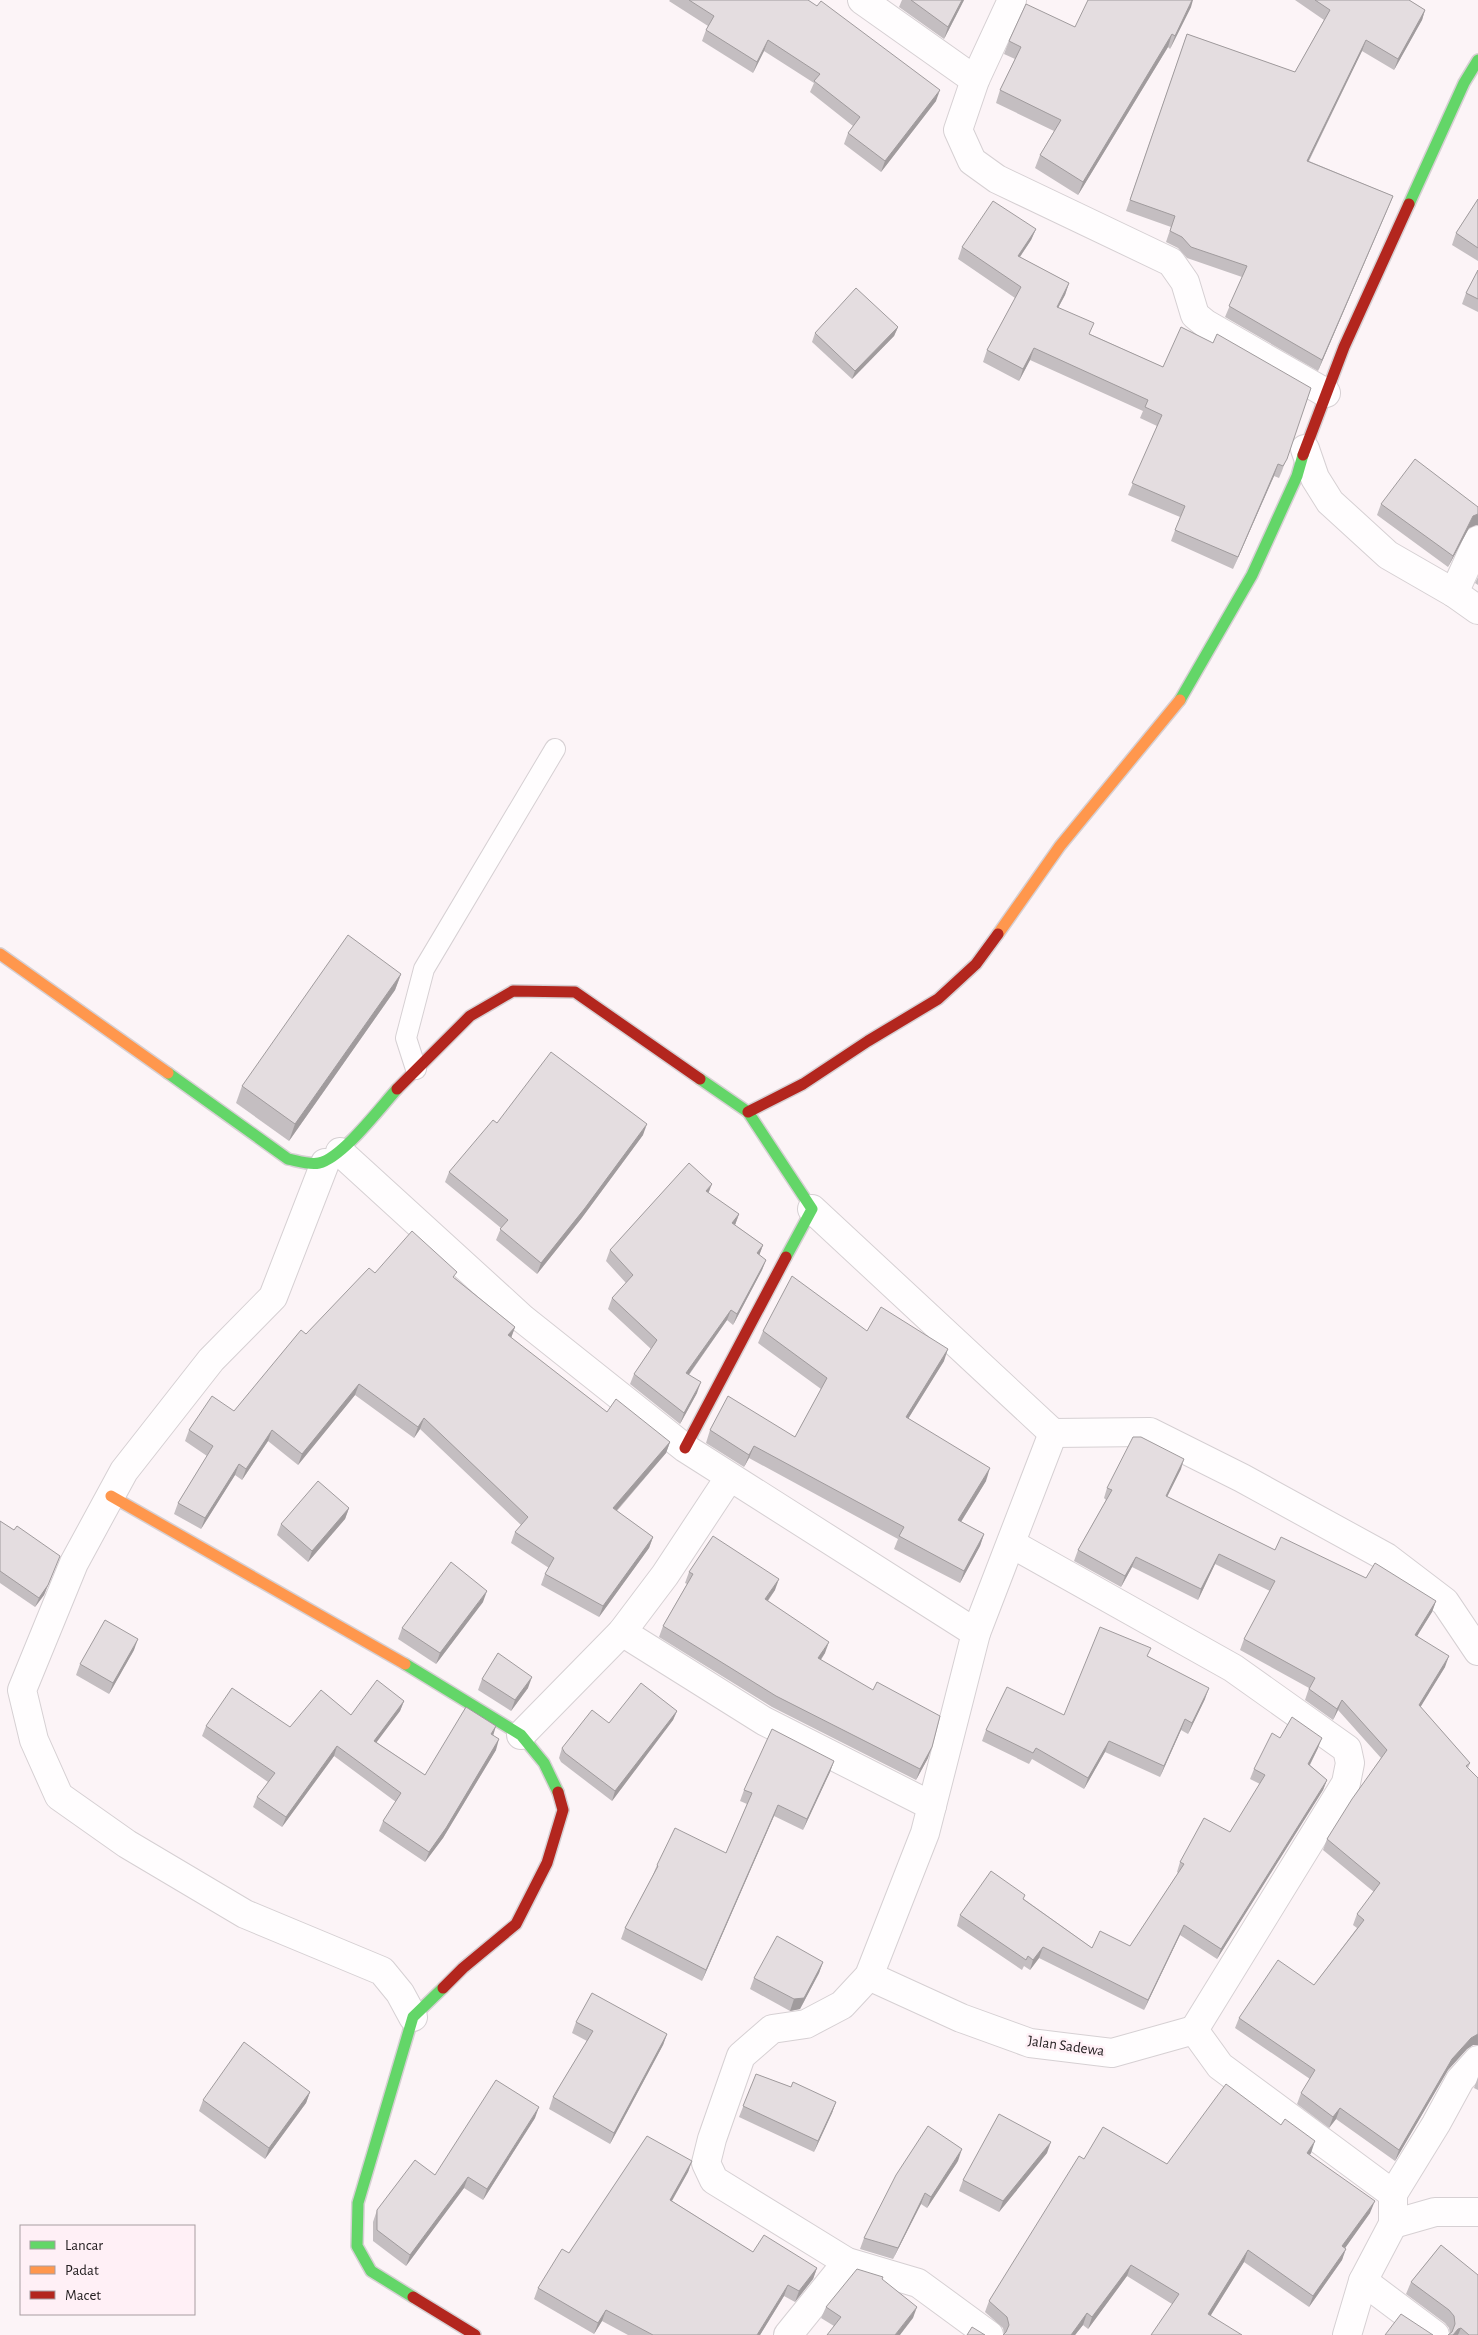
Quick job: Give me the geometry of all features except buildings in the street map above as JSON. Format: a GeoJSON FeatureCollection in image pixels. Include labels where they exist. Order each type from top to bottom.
{"type":"FeatureCollection","features":[{"type":"Feature","properties":{"kind":"street"},"geometry":{"type":"LineString","coordinates":[[862,0],[975,80]]}},
{"type":"Feature","properties":{"kind":"street"},"geometry":{"type":"LineString","coordinates":[[1012,0],[975,80],[958,130],[972,161],[997,180],[1171,262],[1185,282],[1195,315],[1206,324],[1326,393]]}},
{"type":"Feature","properties":{"kind":"street"},"geometry":{"type":"LineString","coordinates":[[748,1112],[804,1084],[868,1041],[938,1000],[976,964],[1060,846],[1185,694],[1252,575],[1297,476],[1305,448],[1344,347],[1464,83],[1478,60]]}},
{"type":"Feature","properties":{"kind":"street"},"geometry":{"type":"LineString","coordinates":[[1305,448],[1315,478],[1330,502],[1388,555],[1454,593],[1478,610]]}},
{"type":"Feature","properties":{"kind":"street"},"geometry":{"type":"LineString","coordinates":[[1454,593],[1478,540]]}},
{"type":"Feature","properties":{"kind":"street"},"geometry":{"type":"LineString","coordinates":[[0,954],[288,1159],[311,1165],[332,1158]]}},
{"type":"Feature","properties":{"kind":"street"},"geometry":{"type":"LineString","coordinates":[[413,2017],[400,1993],[382,1971],[245,1914],[127,1844],[59,1796],[34,1740],[22,1690],[74,1563],[124,1471],[212,1360],[273,1297],[332,1158],[416,1069],[470,1016],[514,991],[575,992],[748,1112],[812,1209],[1053,1434],[1150,1432],[1242,1478],[1386,1557],[1445,1602],[1478,1651]]}},
{"type":"Feature","properties":{"kind":"street"},"geometry":{"type":"LineString","coordinates":[[332,1158],[523,1319],[685,1448],[729,1478],[976,1634]]}},
{"type":"Feature","properties":{"kind":"street"},"geometry":{"type":"LineString","coordinates":[[685,1448],[812,1209]]}},
{"type":"Feature","properties":{"kind":"street"},"geometry":{"type":"LineString","coordinates":[[990,2335],[918,2283],[847,2262],[714,2180],[706,2163],[712,2139],[741,2056],[772,2028],[806,2024],[842,2005],[869,1976],[925,1833],[976,1634],[1053,1434]]}},
{"type":"Feature","properties":{"kind":"street"},"geometry":{"type":"LineString","coordinates":[[521,1735],[622,1632],[665,1575],[729,1478]]}},
{"type":"Feature","properties":{"kind":"street"},"geometry":{"type":"LineString","coordinates":[[111,1496],[373,1645],[521,1735],[544,1763],[556,1786],[562,1810],[547,1863],[516,1924],[463,1968],[413,2017],[358,2203],[357,2246],[371,2271],[475,2335]]}},
{"type":"Feature","properties":{"kind":"street"},"geometry":{"type":"LineString","coordinates":[[1012,1544],[1233,1668],[1347,1749],[1350,1763],[1346,1782],[1194,2030],[1220,2066],[1393,2194]]}},
{"type":"Feature","properties":{"kind":"street"},"geometry":{"type":"LineString","coordinates":[[622,1632],[764,1721],[932,1806]]}},
{"type":"Feature","properties":{"kind":"street","name":"Jalan Sadewa"},"geometry":{"type":"LineString","coordinates":[[869,1976],[961,2018],[1030,2043],[1112,2053],[1194,2030]]}},
{"type":"Feature","properties":{"kind":"street"},"geometry":{"type":"LineString","coordinates":[[1347,2335],[1363,2281],[1392,2224],[1393,2194],[1436,2124],[1460,2080],[1478,2060]]}},
{"type":"Feature","properties":{"kind":"street"},"geometry":{"type":"LineString","coordinates":[[1392,2224],[1435,2212],[1478,2212]]}},
{"type":"Feature","properties":{"kind":"street"},"geometry":{"type":"LineString","coordinates":[[788,2335],[847,2262]]}},
{"type":"Feature","properties":{"kind":"street"},"geometry":{"type":"LineString","coordinates":[[1363,2281],[1435,2335]]}},
{"type":"Feature","properties":{"kind":"lane"},"geometry":{"type":"LineString","coordinates":[[416,1069],[406,1038],[424,969],[555,749]]}},
{"type":"Feature","properties":{"kind":"traffic: fast"},"geometry":{"type":"LineString","coordinates":[[1409,204],[1464,83],[1478,60]]}},
{"type":"Feature","properties":{"kind":"traffic: fast"},"geometry":{"type":"LineString","coordinates":[[1180,700],[1252,575],[1297,476],[1303,455]]}},
{"type":"Feature","properties":{"kind":"traffic: fast"},"geometry":{"type":"LineString","coordinates":[[168,1073],[288,1159],[311,1164],[319,1163],[338,1152],[360,1131],[397,1089]]}},
{"type":"Feature","properties":{"kind":"traffic: fast"},"geometry":{"type":"LineString","coordinates":[[700,1079],[748,1112],[812,1209],[786,1257]]}},
{"type":"Feature","properties":{"kind":"traffic: fast"},"geometry":{"type":"LineString","coordinates":[[405,1664],[521,1735],[544,1763],[558,1792]]}},
{"type":"Feature","properties":{"kind":"traffic: fast"},"geometry":{"type":"LineString","coordinates":[[413,2297],[371,2271],[357,2246],[358,2203],[413,2017],[443,1988]]}},
{"type":"Feature","properties":{"kind":"traffic: slow"},"geometry":{"type":"LineString","coordinates":[[998,934],[1060,846],[1180,700]]}},
{"type":"Feature","properties":{"kind":"traffic: slow"},"geometry":{"type":"LineString","coordinates":[[0,954],[168,1073]]}},
{"type":"Feature","properties":{"kind":"traffic: slow"},"geometry":{"type":"LineString","coordinates":[[111,1496],[405,1664]]}},
{"type":"Feature","properties":{"kind":"traffic: jam"},"geometry":{"type":"LineString","coordinates":[[1303,455],[1344,347],[1409,204]]}},
{"type":"Feature","properties":{"kind":"traffic: jam"},"geometry":{"type":"LineString","coordinates":[[748,1112],[803,1084],[868,1041],[938,999],[976,964],[998,934]]}},
{"type":"Feature","properties":{"kind":"traffic: jam"},"geometry":{"type":"LineString","coordinates":[[397,1089],[470,1016],[513,991],[575,992],[700,1079]]}},
{"type":"Feature","properties":{"kind":"traffic: jam"},"geometry":{"type":"LineString","coordinates":[[685,1448],[786,1257]]}},
{"type":"Feature","properties":{"kind":"traffic: jam"},"geometry":{"type":"LineString","coordinates":[[443,1988],[463,1968],[516,1924],[547,1863],[563,1810],[558,1792]]}},
{"type":"Feature","properties":{"kind":"traffic: jam"},"geometry":{"type":"LineString","coordinates":[[413,2297],[475,2335]]}}]}
